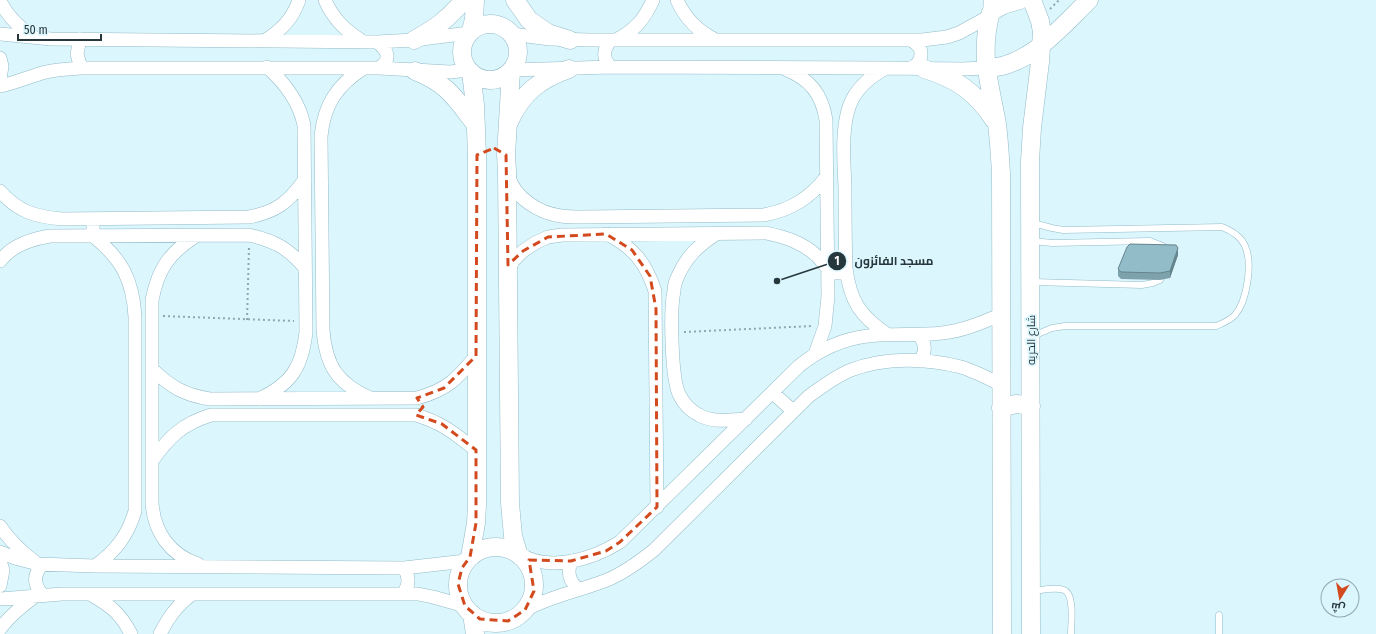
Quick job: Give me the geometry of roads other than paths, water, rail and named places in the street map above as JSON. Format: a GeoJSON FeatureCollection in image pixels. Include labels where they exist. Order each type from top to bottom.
{"type":"FeatureCollection","features":[{"type":"Feature","properties":{"kind":"street"},"geometry":{"type":"LineString","coordinates":[[264,41],[276,34],[288,22],[297,8],[299,0]]}},
{"type":"Feature","properties":{"kind":"street"},"geometry":{"type":"LineString","coordinates":[[325,0],[328,9],[338,22],[349,33],[362,41]]}},
{"type":"Feature","properties":{"kind":"street"},"geometry":{"type":"LineString","coordinates":[[414,40],[434,29],[451,16],[464,0]]}},
{"type":"Feature","properties":{"kind":"street"},"geometry":{"type":"LineString","coordinates":[[475,0],[474,19],[462,51],[465,64],[470,71],[477,76],[492,79],[505,75],[511,70],[515,64],[518,52],[518,46],[512,34],[509,0]]}},
{"type":"Feature","properties":{"kind":"street"},"geometry":{"type":"LineString","coordinates":[[515,0],[529,20],[548,33],[570,40]]}},
{"type":"Feature","properties":{"kind":"street"},"geometry":{"type":"LineString","coordinates":[[611,67],[605,59],[604,54],[607,44],[628,34],[647,13],[653,0]]}},
{"type":"Feature","properties":{"kind":"street"},"geometry":{"type":"LineString","coordinates":[[677,0],[683,13],[692,24],[703,33],[716,40]]}},
{"type":"Feature","properties":{"kind":"street"},"geometry":{"type":"LineString","coordinates":[[990,8],[991,12],[1020,0]]}},
{"type":"Feature","properties":{"kind":"street","name":"شارع الحريه"},"geometry":{"type":"LineString","coordinates":[[1031,634],[1032,128],[1042,32],[1040,21],[1032,0]]}},
{"type":"Feature","properties":{"kind":"street"},"geometry":{"type":"LineString","coordinates":[[511,70],[611,67],[993,68],[1017,60],[1041,47],[1089,0]]}},
{"type":"Feature","properties":{"kind":"street"},"geometry":{"type":"LineString","coordinates":[[0,1],[4,10],[15,23],[36,38]]}},
{"type":"Feature","properties":{"kind":"street"},"geometry":{"type":"LineString","coordinates":[[0,34],[36,38],[80,39],[377,42],[414,40],[470,32],[482,25],[489,24],[501,26],[512,34],[570,40],[922,40],[947,37],[959,33],[990,8]]}},
{"type":"Feature","properties":{"kind":"street"},"geometry":{"type":"LineString","coordinates":[[990,8],[985,40],[986,68],[1000,146],[1002,634]]}},
{"type":"Feature","properties":{"kind":"street"},"geometry":{"type":"LineString","coordinates":[[80,39],[76,54],[81,68]]}},
{"type":"Feature","properties":{"kind":"street"},"geometry":{"type":"LineString","coordinates":[[910,40],[918,45],[921,54],[917,68]]}},
{"type":"Feature","properties":{"kind":"street"},"geometry":{"type":"LineString","coordinates":[[377,42],[384,48],[387,55],[385,63],[379,68]]}},
{"type":"Feature","properties":{"kind":"street"},"geometry":{"type":"LineString","coordinates":[[0,58],[2,66],[0,79]]}},
{"type":"Feature","properties":{"kind":"street"},"geometry":{"type":"LineString","coordinates":[[0,86],[48,72],[81,68],[267,67],[379,68],[450,72],[470,71]]}},
{"type":"Feature","properties":{"kind":"street"},"geometry":{"type":"LineString","coordinates":[[259,399],[272,393],[283,385],[300,362],[304,349],[306,322],[304,125],[302,114],[288,88],[267,67]]}},
{"type":"Feature","properties":{"kind":"street"},"geometry":{"type":"LineString","coordinates":[[364,68],[351,76],[340,87],[332,99],[322,124],[322,330],[324,348],[329,361],[341,379],[357,392],[370,398]]}},
{"type":"Feature","properties":{"kind":"street"},"geometry":{"type":"LineString","coordinates":[[782,68],[796,73],[817,93],[824,106],[826,120],[828,304],[825,326],[815,354]]}},
{"type":"Feature","properties":{"kind":"street"},"geometry":{"type":"LineString","coordinates":[[886,68],[873,75],[861,86],[852,99],[847,114],[844,157],[846,268],[848,284],[853,300],[859,309],[874,326],[888,335]]}},
{"type":"Feature","properties":{"kind":"street"},"geometry":{"type":"LineString","coordinates":[[917,68],[942,74],[974,94],[997,124]]}},
{"type":"Feature","properties":{"kind":"street"},"geometry":{"type":"LineString","coordinates":[[508,126],[514,110],[524,96],[537,84],[552,75],[569,69]]}},
{"type":"Feature","properties":{"kind":"street"},"geometry":{"type":"LineString","coordinates":[[511,70],[506,163],[510,503],[513,536],[518,554],[526,562],[534,581],[534,591],[515,634]]}},
{"type":"Feature","properties":{"kind":"street"},"geometry":{"type":"LineString","coordinates":[[414,71],[430,77],[443,86],[455,97],[476,125]]}},
{"type":"Feature","properties":{"kind":"street"},"geometry":{"type":"LineString","coordinates":[[470,71],[476,125],[477,155],[476,523],[468,559],[459,576],[458,591],[468,610],[475,634]]}},
{"type":"Feature","properties":{"kind":"street"},"geometry":{"type":"LineString","coordinates":[[304,125],[312,119],[318,120],[322,124]]}},
{"type":"Feature","properties":{"kind":"street"},"geometry":{"type":"LineString","coordinates":[[477,155],[488,148],[494,148],[501,151],[506,163],[511,185],[521,197],[533,206],[546,212],[561,216],[764,215],[777,213],[800,202],[810,195],[827,176]]}},
{"type":"Feature","properties":{"kind":"street"},"geometry":{"type":"LineString","coordinates":[[826,156],[837,152],[844,157]]}},
{"type":"Feature","properties":{"kind":"street"},"geometry":{"type":"LineString","coordinates":[[0,191],[7,199],[19,208],[33,214],[56,218],[249,217],[276,209],[287,201],[305,179]]}},
{"type":"Feature","properties":{"kind":"street"},"geometry":{"type":"LineString","coordinates":[[764,215],[770,224],[766,233]]}},
{"type":"Feature","properties":{"kind":"street"},"geometry":{"type":"LineString","coordinates":[[561,216],[557,226],[562,234]]}},
{"type":"Feature","properties":{"kind":"street"},"geometry":{"type":"LineString","coordinates":[[249,217],[253,228],[249,235]]}},
{"type":"Feature","properties":{"kind":"street"},"geometry":{"type":"LineString","coordinates":[[93,218],[93,236]]}},
{"type":"Feature","properties":{"kind":"street"},"geometry":{"type":"LineString","coordinates":[[508,272],[513,261],[523,251],[541,240],[562,234],[766,233],[794,241],[807,248],[818,257],[832,273],[837,274],[846,268]]}},
{"type":"Feature","properties":{"kind":"street"},"geometry":{"type":"LineString","coordinates":[[606,234],[620,241],[638,256],[643,262],[650,276],[655,291],[657,507]]}},
{"type":"Feature","properties":{"kind":"street"},"geometry":{"type":"LineString","coordinates":[[716,234],[693,252],[684,264],[674,291],[673,333],[675,382],[679,395],[687,407],[699,415],[712,420],[746,418]]}},
{"type":"Feature","properties":{"kind":"street"},"geometry":{"type":"LineString","coordinates":[[0,261],[17,246],[33,239],[50,236],[249,235],[266,239],[281,246],[294,256],[305,268]]}},
{"type":"Feature","properties":{"kind":"street"},"geometry":{"type":"LineString","coordinates":[[93,236],[116,257],[124,270],[131,284],[136,317],[135,511],[131,524],[117,548],[107,558],[95,566]]}},
{"type":"Feature","properties":{"kind":"street"},"geometry":{"type":"LineString","coordinates":[[196,236],[182,244],[167,260],[161,269],[155,284],[152,300],[153,512],[157,527],[164,541],[175,552],[189,561],[204,566]]}},
{"type":"Feature","properties":{"kind":"street"},"geometry":{"type":"LineString","coordinates":[[655,291],[661,287],[664,287],[674,291]]}},
{"type":"Feature","properties":{"kind":"street"},"geometry":{"type":"LineString","coordinates":[[134,299],[143,294],[149,296],[152,300]]}},
{"type":"Feature","properties":{"kind":"street"},"geometry":{"type":"LineString","coordinates":[[0,552],[15,558],[41,564],[95,566],[404,568],[468,559],[477,552],[493,547],[506,548],[529,560],[542,562],[571,562],[588,558],[606,551],[620,542],[746,418],[800,366],[815,354],[832,345],[850,339],[869,336],[943,333],[961,330],[1000,315]]}},
{"type":"Feature","properties":{"kind":"street"},"geometry":{"type":"LineString","coordinates":[[919,335],[925,350],[920,361]]}},
{"type":"Feature","properties":{"kind":"street"},"geometry":{"type":"LineString","coordinates":[[304,349],[311,353],[318,353],[324,348]]}},
{"type":"Feature","properties":{"kind":"street"},"geometry":{"type":"LineString","coordinates":[[152,369],[176,389],[187,394],[210,399],[417,398],[444,388],[455,380],[476,356]]}},
{"type":"Feature","properties":{"kind":"street"},"geometry":{"type":"LineString","coordinates":[[0,599],[40,595],[89,594],[418,594],[433,596],[468,610],[485,621],[499,623],[508,621],[539,602],[608,579],[624,572],[639,562],[654,550],[809,396],[829,381],[851,370],[875,363],[899,360],[920,361],[962,367],[1000,384]]}},
{"type":"Feature","properties":{"kind":"street"},"geometry":{"type":"LineString","coordinates":[[773,393],[793,411]]}},
{"type":"Feature","properties":{"kind":"street"},"geometry":{"type":"LineString","coordinates":[[416,415],[421,412],[423,407],[421,401],[417,398]]}},
{"type":"Feature","properties":{"kind":"street"},"geometry":{"type":"LineString","coordinates":[[210,399],[207,409],[211,415]]}},
{"type":"Feature","properties":{"kind":"street"},"geometry":{"type":"LineString","coordinates":[[1001,408],[1016,404],[1031,406]]}},
{"type":"Feature","properties":{"kind":"street"},"geometry":{"type":"LineString","coordinates":[[152,461],[173,436],[184,427],[211,415],[416,415],[442,424],[476,450]]}},
{"type":"Feature","properties":{"kind":"street"},"geometry":{"type":"LineString","coordinates":[[135,511],[144,516],[153,512]]}},
{"type":"Feature","properties":{"kind":"street"},"geometry":{"type":"LineString","coordinates":[[0,526],[17,546],[41,564]]}},
{"type":"Feature","properties":{"kind":"street"},"geometry":{"type":"LineString","coordinates":[[0,561],[2,570],[0,586]]}},
{"type":"Feature","properties":{"kind":"street"},"geometry":{"type":"LineString","coordinates":[[571,562],[569,567],[570,580],[578,589]]}},
{"type":"Feature","properties":{"kind":"street"},"geometry":{"type":"LineString","coordinates":[[40,595],[35,580],[41,564]]}},
{"type":"Feature","properties":{"kind":"street"},"geometry":{"type":"LineString","coordinates":[[403,594],[409,581],[408,574],[404,568]]}},
{"type":"Feature","properties":{"kind":"street"},"geometry":{"type":"LineString","coordinates":[[89,594],[106,603],[121,616],[131,634]]}},
{"type":"Feature","properties":{"kind":"street"},"geometry":{"type":"LineString","coordinates":[[160,634],[167,619],[178,606],[192,594]]}},
{"type":"Feature","properties":{"kind":"street"},"geometry":{"type":"LineString","coordinates":[[0,629],[6,620],[21,607],[40,595]]}},
{"type":"Feature","properties":{"kind":"lane"},"geometry":{"type":"LineString","coordinates":[[1031,222],[1064,230],[1222,227],[1232,230],[1240,237],[1248,256],[1249,270],[1247,285],[1236,314],[1227,322],[1216,326],[1065,326],[1052,328],[1031,337]]}},
{"type":"Feature","properties":{"kind":"lane"},"geometry":{"type":"LineString","coordinates":[[1031,241],[1052,243],[1150,241],[1163,246],[1167,252]]}},
{"type":"Feature","properties":{"kind":"lane"},"geometry":{"type":"LineString","coordinates":[[1031,282],[1142,285],[1160,280]]}},
{"type":"Feature","properties":{"kind":"lane"},"geometry":{"type":"LineString","coordinates":[[1031,591],[1064,590],[1069,594],[1071,599],[1071,634]]}},
{"type":"Feature","properties":{"kind":"lane"},"geometry":{"type":"LineString","coordinates":[[1219,615],[1219,634]]}},
{"type":"Feature","properties":{"kind":"place","name":"مسجد الفائزون"},"geometry":{"type":"Point","coordinates":[777,281]}}]}
